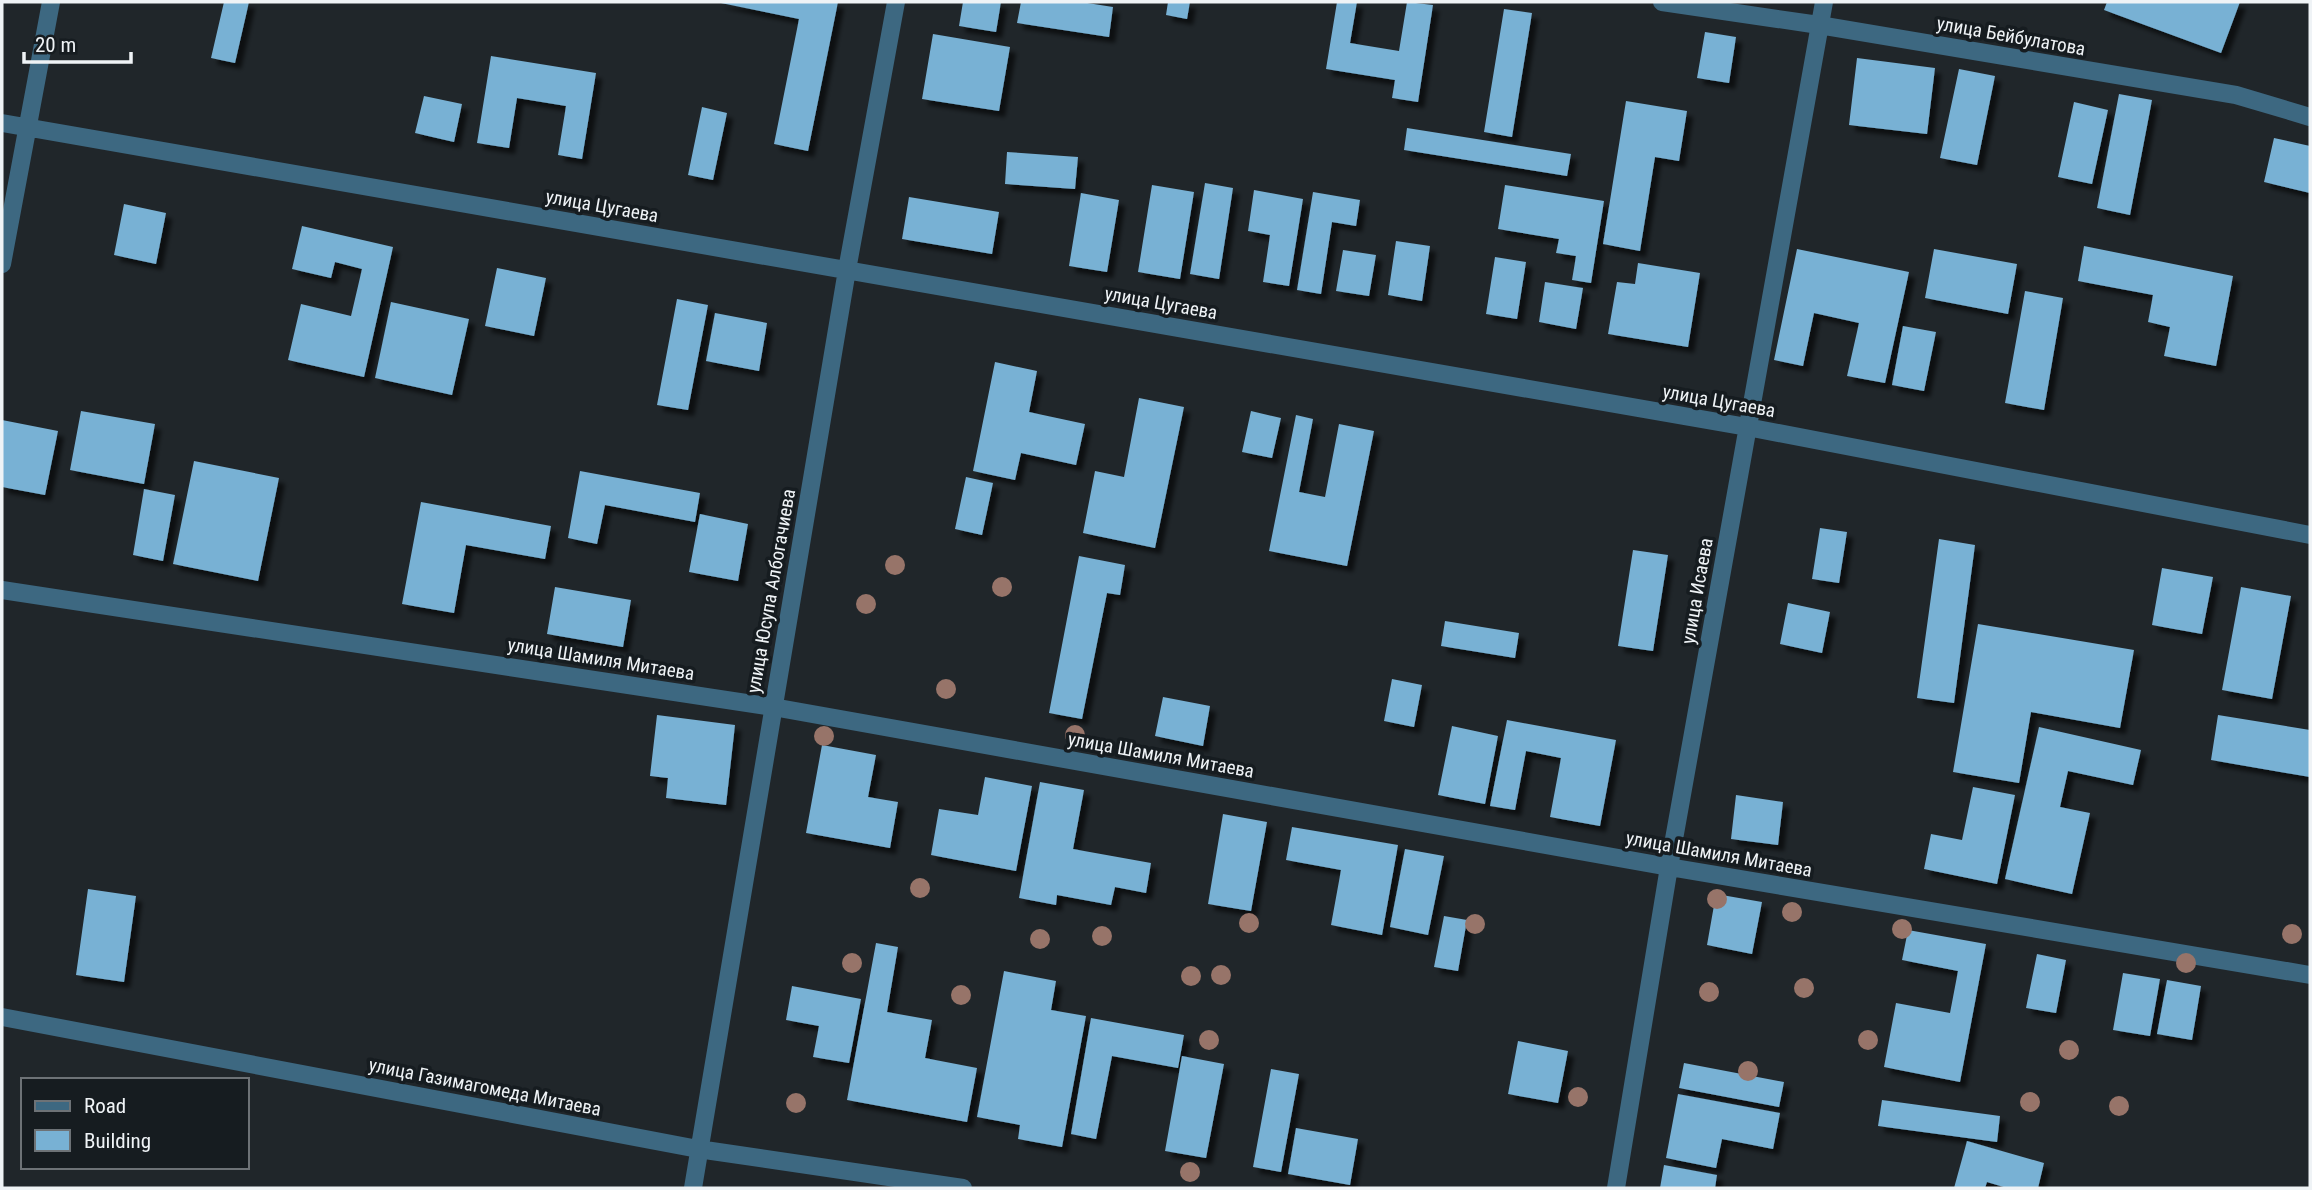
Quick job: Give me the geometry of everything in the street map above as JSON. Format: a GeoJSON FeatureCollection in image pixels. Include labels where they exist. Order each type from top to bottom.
{"type":"FeatureCollection","features":[{"type":"Feature","properties":{"kind":"street"},"geometry":{"type":"LineString","coordinates":[[2,264],[51,2]]}},
{"type":"Feature","properties":{"kind":"street","name":"улица Юсупа Албогачиева"},"geometry":{"type":"LineString","coordinates":[[692,1188],[847,270],[896,2]]}},
{"type":"Feature","properties":{"kind":"street","name":"улица Бейбулатова"},"geometry":{"type":"LineString","coordinates":[[1662,2],[1819,25],[2236,95],[2310,117]]}},
{"type":"Feature","properties":{"kind":"street","name":"улица Исаева"},"geometry":{"type":"LineString","coordinates":[[1616,1188],[1747,427],[1824,2]]}},
{"type":"Feature","properties":{"kind":"street","name":"улица Цугаева"},"geometry":{"type":"LineString","coordinates":[[2,123],[1747,427],[2310,535]]}},
{"type":"Feature","properties":{"kind":"street","name":"улица Шамиля Митаева"},"geometry":{"type":"LineString","coordinates":[[2,590],[773,707],[1670,867],[2310,975]]}},
{"type":"Feature","properties":{"kind":"street","name":"улица Газимагомеда Митаева"},"geometry":{"type":"LineString","coordinates":[[2,1017],[698,1149],[962,1188]]}},
{"type":"Feature","properties":{"kind":"building"},"geometry":{"type":"Polygon","coordinates":[[[224,2],[249,2],[235,63],[211,58],[224,2]]]}},
{"type":"Feature","properties":{"kind":"building"},"geometry":{"type":"Polygon","coordinates":[[[716,2],[838,2],[808,151],[774,144],[799,19],[716,2]]]}},
{"type":"Feature","properties":{"kind":"building"},"geometry":{"type":"Polygon","coordinates":[[[963,2],[1001,2],[996,32],[959,26],[963,2]]]}},
{"type":"Feature","properties":{"kind":"building"},"geometry":{"type":"Polygon","coordinates":[[[1021,2],[1081,2],[1113,7],[1109,37],[1017,23],[1021,2]]]}},
{"type":"Feature","properties":{"kind":"building"},"geometry":{"type":"Polygon","coordinates":[[[1168,2],[1190,2],[1187,19],[1166,15],[1168,2]]]}},
{"type":"Feature","properties":{"kind":"building"},"geometry":{"type":"Polygon","coordinates":[[[1337,2],[1357,2],[1350,43],[1399,51],[1407,2],[1433,5],[1418,102],[1392,98],[1395,80],[1326,69],[1337,2]]]}},
{"type":"Feature","properties":{"kind":"building"},"geometry":{"type":"Polygon","coordinates":[[[2107,2],[2240,2],[2221,53],[2104,10],[2107,2]]]}},
{"type":"Feature","properties":{"kind":"building"},"geometry":{"type":"Polygon","coordinates":[[[1504,9],[1532,13],[1512,137],[1484,132],[1504,9]]]}},
{"type":"Feature","properties":{"kind":"building"},"geometry":{"type":"Polygon","coordinates":[[[1705,32],[1736,37],[1729,83],[1697,78],[1705,32]]]}},
{"type":"Feature","properties":{"kind":"building"},"geometry":{"type":"Polygon","coordinates":[[[933,34],[1010,47],[999,111],[922,99],[933,34]]]}},
{"type":"Feature","properties":{"kind":"building"},"geometry":{"type":"Polygon","coordinates":[[[491,56],[596,73],[582,159],[558,155],[566,106],[517,98],[509,148],[477,143],[491,56]]]}},
{"type":"Feature","properties":{"kind":"building"},"geometry":{"type":"Polygon","coordinates":[[[1857,58],[1935,68],[1927,134],[1849,125],[1857,58]]]}},
{"type":"Feature","properties":{"kind":"building"},"geometry":{"type":"Polygon","coordinates":[[[1959,69],[1995,76],[1977,165],[1940,158],[1959,69]]]}},
{"type":"Feature","properties":{"kind":"building"},"geometry":{"type":"Polygon","coordinates":[[[2119,94],[2152,100],[2130,215],[2097,208],[2119,94]]]}},
{"type":"Feature","properties":{"kind":"building"},"geometry":{"type":"Polygon","coordinates":[[[424,96],[462,104],[454,142],[415,133],[424,96]]]}},
{"type":"Feature","properties":{"kind":"building"},"geometry":{"type":"Polygon","coordinates":[[[1626,101],[1687,111],[1679,161],[1655,157],[1640,251],[1603,244],[1626,101]]]}},
{"type":"Feature","properties":{"kind":"building"},"geometry":{"type":"Polygon","coordinates":[[[2074,102],[2108,110],[2092,184],[2058,177],[2074,102]]]}},
{"type":"Feature","properties":{"kind":"building"},"geometry":{"type":"Polygon","coordinates":[[[702,107],[727,113],[713,180],[688,175],[702,107]]]}},
{"type":"Feature","properties":{"kind":"building"},"geometry":{"type":"Polygon","coordinates":[[[1407,128],[1571,154],[1567,176],[1404,150],[1407,128]]]}},
{"type":"Feature","properties":{"kind":"building"},"geometry":{"type":"Polygon","coordinates":[[[2274,138],[2310,146],[2310,193],[2264,182],[2274,138]]]}},
{"type":"Feature","properties":{"kind":"building"},"geometry":{"type":"Polygon","coordinates":[[[1007,152],[1078,157],[1075,189],[1005,184],[1007,152]]]}},
{"type":"Feature","properties":{"kind":"building"},"geometry":{"type":"Polygon","coordinates":[[[1205,183],[1233,188],[1219,279],[1190,274],[1205,183]]]}},
{"type":"Feature","properties":{"kind":"building"},"geometry":{"type":"Polygon","coordinates":[[[1152,185],[1194,192],[1180,279],[1138,272],[1152,185]]]}},
{"type":"Feature","properties":{"kind":"building"},"geometry":{"type":"Polygon","coordinates":[[[1505,185],[1604,201],[1591,283],[1572,280],[1576,256],[1556,253],[1559,239],[1498,229],[1505,185]]]}},
{"type":"Feature","properties":{"kind":"building"},"geometry":{"type":"Polygon","coordinates":[[[1254,190],[1303,199],[1289,286],[1263,282],[1270,235],[1248,231],[1254,190]]]}},
{"type":"Feature","properties":{"kind":"building"},"geometry":{"type":"Polygon","coordinates":[[[1313,192],[1360,200],[1356,226],[1332,222],[1321,294],[1297,290],[1313,192]]]}},
{"type":"Feature","properties":{"kind":"building"},"geometry":{"type":"Polygon","coordinates":[[[1081,193],[1119,200],[1107,272],[1069,266],[1081,193]]]}},
{"type":"Feature","properties":{"kind":"building"},"geometry":{"type":"Polygon","coordinates":[[[909,197],[999,212],[992,254],[902,239],[909,197]]]}},
{"type":"Feature","properties":{"kind":"building"},"geometry":{"type":"Polygon","coordinates":[[[124,204],[166,213],[156,264],[114,255],[124,204]]]}},
{"type":"Feature","properties":{"kind":"building"},"geometry":{"type":"Polygon","coordinates":[[[302,226],[393,247],[364,377],[288,360],[301,304],[351,316],[362,269],[335,262],[331,278],[292,269],[302,226]]]}},
{"type":"Feature","properties":{"kind":"building"},"geometry":{"type":"Polygon","coordinates":[[[1396,241],[1430,246],[1422,301],[1388,295],[1396,241]]]}},
{"type":"Feature","properties":{"kind":"building"},"geometry":{"type":"Polygon","coordinates":[[[2084,246],[2233,276],[2216,366],[2164,356],[2170,327],[2148,322],[2153,295],[2078,281],[2084,246]]]}},
{"type":"Feature","properties":{"kind":"building"},"geometry":{"type":"Polygon","coordinates":[[[1797,249],[1909,272],[1885,383],[1847,376],[1859,323],[1814,313],[1803,366],[1774,360],[1797,249]]]}},
{"type":"Feature","properties":{"kind":"building"},"geometry":{"type":"Polygon","coordinates":[[[1934,249],[2017,264],[2008,314],[1925,298],[1934,249]]]}},
{"type":"Feature","properties":{"kind":"building"},"geometry":{"type":"Polygon","coordinates":[[[1343,250],[1376,255],[1369,296],[1336,291],[1343,250]]]}},
{"type":"Feature","properties":{"kind":"building"},"geometry":{"type":"Polygon","coordinates":[[[1495,257],[1526,262],[1517,319],[1486,314],[1495,257]]]}},
{"type":"Feature","properties":{"kind":"building"},"geometry":{"type":"Polygon","coordinates":[[[1638,263],[1700,273],[1688,347],[1608,334],[1617,282],[1635,284],[1638,263]]]}},
{"type":"Feature","properties":{"kind":"building"},"geometry":{"type":"Polygon","coordinates":[[[497,268],[546,278],[534,336],[485,326],[497,268]]]}},
{"type":"Feature","properties":{"kind":"building"},"geometry":{"type":"Polygon","coordinates":[[[1545,282],[1583,288],[1576,329],[1539,322],[1545,282]]]}},
{"type":"Feature","properties":{"kind":"building"},"geometry":{"type":"Polygon","coordinates":[[[2025,291],[2063,298],[2044,410],[2005,403],[2025,291]]]}},
{"type":"Feature","properties":{"kind":"building"},"geometry":{"type":"Polygon","coordinates":[[[677,299],[708,305],[688,410],[657,405],[677,299]]]}},
{"type":"Feature","properties":{"kind":"building"},"geometry":{"type":"Polygon","coordinates":[[[391,302],[469,319],[452,395],[375,378],[391,302]]]}},
{"type":"Feature","properties":{"kind":"building"},"geometry":{"type":"Polygon","coordinates":[[[715,313],[767,323],[759,371],[706,361],[715,313]]]}},
{"type":"Feature","properties":{"kind":"building"},"geometry":{"type":"Polygon","coordinates":[[[1903,326],[1936,332],[1924,391],[1892,385],[1903,326]]]}},
{"type":"Feature","properties":{"kind":"building"},"geometry":{"type":"Polygon","coordinates":[[[995,362],[1037,371],[1029,412],[1085,424],[1076,465],[1021,453],[1015,480],[973,471],[995,362]]]}},
{"type":"Feature","properties":{"kind":"building"},"geometry":{"type":"Polygon","coordinates":[[[1139,398],[1184,407],[1155,548],[1083,533],[1095,471],[1124,477],[1139,398]]]}},
{"type":"Feature","properties":{"kind":"building"},"geometry":{"type":"Polygon","coordinates":[[[81,411],[155,424],[144,484],[70,470],[81,411]]]}},
{"type":"Feature","properties":{"kind":"building"},"geometry":{"type":"Polygon","coordinates":[[[1251,411],[1281,418],[1272,458],[1242,452],[1251,411]]]}},
{"type":"Feature","properties":{"kind":"building"},"geometry":{"type":"Polygon","coordinates":[[[1296,415],[1313,419],[1299,492],[1325,497],[1339,424],[1374,431],[1347,566],[1269,551],[1296,415]]]}},
{"type":"Feature","properties":{"kind":"building"},"geometry":{"type":"Polygon","coordinates":[[[2,420],[58,431],[45,495],[2,487],[2,420]]]}},
{"type":"Feature","properties":{"kind":"building"},"geometry":{"type":"Polygon","coordinates":[[[194,461],[279,478],[258,581],[173,564],[194,461]]]}},
{"type":"Feature","properties":{"kind":"building"},"geometry":{"type":"Polygon","coordinates":[[[580,471],[700,493],[695,522],[605,505],[597,544],[568,538],[580,471]]]}},
{"type":"Feature","properties":{"kind":"building"},"geometry":{"type":"Polygon","coordinates":[[[966,477],[993,483],[982,535],[955,529],[966,477]]]}},
{"type":"Feature","properties":{"kind":"building"},"geometry":{"type":"Polygon","coordinates":[[[144,489],[175,495],[163,561],[133,555],[144,489]]]}},
{"type":"Feature","properties":{"kind":"building"},"geometry":{"type":"Polygon","coordinates":[[[421,502],[551,526],[545,559],[466,545],[454,613],[402,604],[421,502]]]}},
{"type":"Feature","properties":{"kind":"building"},"geometry":{"type":"Polygon","coordinates":[[[700,514],[748,524],[738,581],[689,572],[700,514]]]}},
{"type":"Feature","properties":{"kind":"building"},"geometry":{"type":"Polygon","coordinates":[[[1820,528],[1847,532],[1839,583],[1812,579],[1820,528]]]}},
{"type":"Feature","properties":{"kind":"building"},"geometry":{"type":"Polygon","coordinates":[[[1939,539],[1975,545],[1954,703],[1917,698],[1939,539]]]}},
{"type":"Feature","properties":{"kind":"building"},"geometry":{"type":"Polygon","coordinates":[[[1633,550],[1668,555],[1653,651],[1618,646],[1633,550]]]}},
{"type":"Feature","properties":{"kind":"building"},"geometry":{"type":"Polygon","coordinates":[[[1079,556],[1125,565],[1120,595],[1107,593],[1082,719],[1049,713],[1079,556]]]}},
{"type":"Feature","properties":{"kind":"building"},"geometry":{"type":"Polygon","coordinates":[[[2162,568],[2213,577],[2202,634],[2152,625],[2162,568]]]}},
{"type":"Feature","properties":{"kind":"building"},"geometry":{"type":"Polygon","coordinates":[[[555,587],[631,600],[623,647],[547,634],[555,587]]]}},
{"type":"Feature","properties":{"kind":"building"},"geometry":{"type":"Polygon","coordinates":[[[2241,587],[2291,596],[2272,699],[2222,690],[2241,587]]]}},
{"type":"Feature","properties":{"kind":"building"},"geometry":{"type":"Polygon","coordinates":[[[1788,603],[1830,612],[1822,653],[1780,644],[1788,603]]]}},
{"type":"Feature","properties":{"kind":"building"},"geometry":{"type":"Polygon","coordinates":[[[1445,621],[1519,633],[1515,658],[1441,646],[1445,621]]]}},
{"type":"Feature","properties":{"kind":"building"},"geometry":{"type":"Polygon","coordinates":[[[1978,624],[2134,650],[2120,728],[2031,712],[2019,783],[1953,772],[1978,624]]]}},
{"type":"Feature","properties":{"kind":"building"},"geometry":{"type":"Polygon","coordinates":[[[1392,679],[1422,685],[1414,727],[1384,721],[1392,679]]]}},
{"type":"Feature","properties":{"kind":"building"},"geometry":{"type":"Polygon","coordinates":[[[1163,697],[1210,706],[1203,746],[1155,736],[1163,697]]]}},
{"type":"Feature","properties":{"kind":"building"},"geometry":{"type":"Polygon","coordinates":[[[657,715],[735,725],[726,805],[666,798],[668,778],[650,776],[657,715]]]}},
{"type":"Feature","properties":{"kind":"building"},"geometry":{"type":"Polygon","coordinates":[[[2218,715],[2310,730],[2310,777],[2211,760],[2218,715]]]}},
{"type":"Feature","properties":{"kind":"building"},"geometry":{"type":"Polygon","coordinates":[[[1507,720],[1616,740],[1600,826],[1550,817],[1561,758],[1526,751],[1515,810],[1490,806],[1507,720]]]}},
{"type":"Feature","properties":{"kind":"building"},"geometry":{"type":"Polygon","coordinates":[[[1452,726],[1498,736],[1485,804],[1438,795],[1452,726]]]}},
{"type":"Feature","properties":{"kind":"building"},"geometry":{"type":"Polygon","coordinates":[[[2039,727],[2141,750],[2133,785],[2068,771],[2060,807],[2090,813],[2072,894],[2005,879],[2039,727]]]}},
{"type":"Feature","properties":{"kind":"building"},"geometry":{"type":"Polygon","coordinates":[[[822,745],[876,755],[868,797],[898,802],[890,848],[806,833],[822,745]]]}},
{"type":"Feature","properties":{"kind":"building"},"geometry":{"type":"Polygon","coordinates":[[[985,777],[1032,786],[1016,871],[931,855],[939,809],[978,815],[985,777]]]}},
{"type":"Feature","properties":{"kind":"building"},"geometry":{"type":"Polygon","coordinates":[[[1040,782],[1084,790],[1073,849],[1151,863],[1146,893],[1115,887],[1111,905],[1057,895],[1056,905],[1019,898],[1040,782]]]}},
{"type":"Feature","properties":{"kind":"building"},"geometry":{"type":"Polygon","coordinates":[[[1973,787],[2015,795],[1997,884],[1924,869],[1931,834],[1962,840],[1973,787]]]}},
{"type":"Feature","properties":{"kind":"building"},"geometry":{"type":"Polygon","coordinates":[[[1736,795],[1783,802],[1778,845],[1731,839],[1736,795]]]}},
{"type":"Feature","properties":{"kind":"building"},"geometry":{"type":"Polygon","coordinates":[[[1223,814],[1267,822],[1251,911],[1208,904],[1223,814]]]}},
{"type":"Feature","properties":{"kind":"building"},"geometry":{"type":"Polygon","coordinates":[[[1292,827],[1398,845],[1382,935],[1331,925],[1341,870],[1286,860],[1292,827]]]}},
{"type":"Feature","properties":{"kind":"building"},"geometry":{"type":"Polygon","coordinates":[[[1405,849],[1444,856],[1428,935],[1390,927],[1405,849]]]}},
{"type":"Feature","properties":{"kind":"building"},"geometry":{"type":"Polygon","coordinates":[[[88,889],[136,896],[124,982],[76,975],[88,889]]]}},
{"type":"Feature","properties":{"kind":"building"},"geometry":{"type":"Polygon","coordinates":[[[1716,894],[1762,902],[1752,954],[1707,945],[1716,894]]]}},
{"type":"Feature","properties":{"kind":"building"},"geometry":{"type":"Polygon","coordinates":[[[1444,916],[1467,920],[1458,971],[1434,967],[1444,916]]]}},
{"type":"Feature","properties":{"kind":"building"},"geometry":{"type":"Polygon","coordinates":[[[1908,930],[1986,944],[1960,1082],[1884,1067],[1896,1003],[1950,1013],[1958,971],[1902,960],[1908,930]]]}},
{"type":"Feature","properties":{"kind":"building"},"geometry":{"type":"Polygon","coordinates":[[[876,943],[898,947],[887,1012],[932,1020],[925,1058],[977,1068],[967,1122],[847,1100],[876,943]]]}},
{"type":"Feature","properties":{"kind":"building"},"geometry":{"type":"Polygon","coordinates":[[[2037,954],[2066,960],[2056,1013],[2026,1008],[2037,954]]]}},
{"type":"Feature","properties":{"kind":"building"},"geometry":{"type":"Polygon","coordinates":[[[1004,971],[1056,981],[1051,1010],[1086,1016],[1062,1147],[1018,1139],[1020,1125],[977,1117],[1004,971]]]}},
{"type":"Feature","properties":{"kind":"building"},"geometry":{"type":"Polygon","coordinates":[[[2123,973],[2160,979],[2150,1036],[2113,1030],[2123,973]]]}},
{"type":"Feature","properties":{"kind":"building"},"geometry":{"type":"Polygon","coordinates":[[[2167,980],[2201,986],[2192,1040],[2157,1034],[2167,980]]]}},
{"type":"Feature","properties":{"kind":"building"},"geometry":{"type":"Polygon","coordinates":[[[792,986],[861,999],[849,1063],[813,1057],[819,1026],[786,1020],[792,986]]]}},
{"type":"Feature","properties":{"kind":"building"},"geometry":{"type":"Polygon","coordinates":[[[1091,1018],[1184,1035],[1178,1068],[1112,1056],[1096,1139],[1071,1134],[1091,1018]]]}},
{"type":"Feature","properties":{"kind":"building"},"geometry":{"type":"Polygon","coordinates":[[[1518,1041],[1568,1051],[1558,1103],[1508,1094],[1518,1041]]]}},
{"type":"Feature","properties":{"kind":"building"},"geometry":{"type":"Polygon","coordinates":[[[1182,1056],[1224,1064],[1206,1158],[1165,1151],[1182,1056]]]}},
{"type":"Feature","properties":{"kind":"building"},"geometry":{"type":"Polygon","coordinates":[[[1684,1063],[1784,1082],[1779,1107],[1679,1088],[1684,1063]]]}},
{"type":"Feature","properties":{"kind":"building"},"geometry":{"type":"Polygon","coordinates":[[[1271,1069],[1299,1074],[1281,1172],[1253,1167],[1271,1069]]]}},
{"type":"Feature","properties":{"kind":"building"},"geometry":{"type":"Polygon","coordinates":[[[1678,1094],[1780,1113],[1773,1149],[1722,1139],[1716,1168],[1666,1158],[1678,1094]]]}},
{"type":"Feature","properties":{"kind":"building"},"geometry":{"type":"Polygon","coordinates":[[[1882,1100],[2000,1116],[1997,1142],[1878,1126],[1882,1100]]]}},
{"type":"Feature","properties":{"kind":"building"},"geometry":{"type":"Polygon","coordinates":[[[1296,1128],[1358,1139],[1350,1185],[1288,1174],[1296,1128]]]}},
{"type":"Feature","properties":{"kind":"building"},"geometry":{"type":"Polygon","coordinates":[[[1967,1141],[2044,1163],[2038,1188],[2007,1188],[1987,1182],[1985,1188],[1954,1188],[1967,1141]]]}},
{"type":"Feature","properties":{"kind":"building"},"geometry":{"type":"Polygon","coordinates":[[[1664,1165],[1717,1175],[1715,1188],[1660,1188],[1664,1165]]]}}]}
